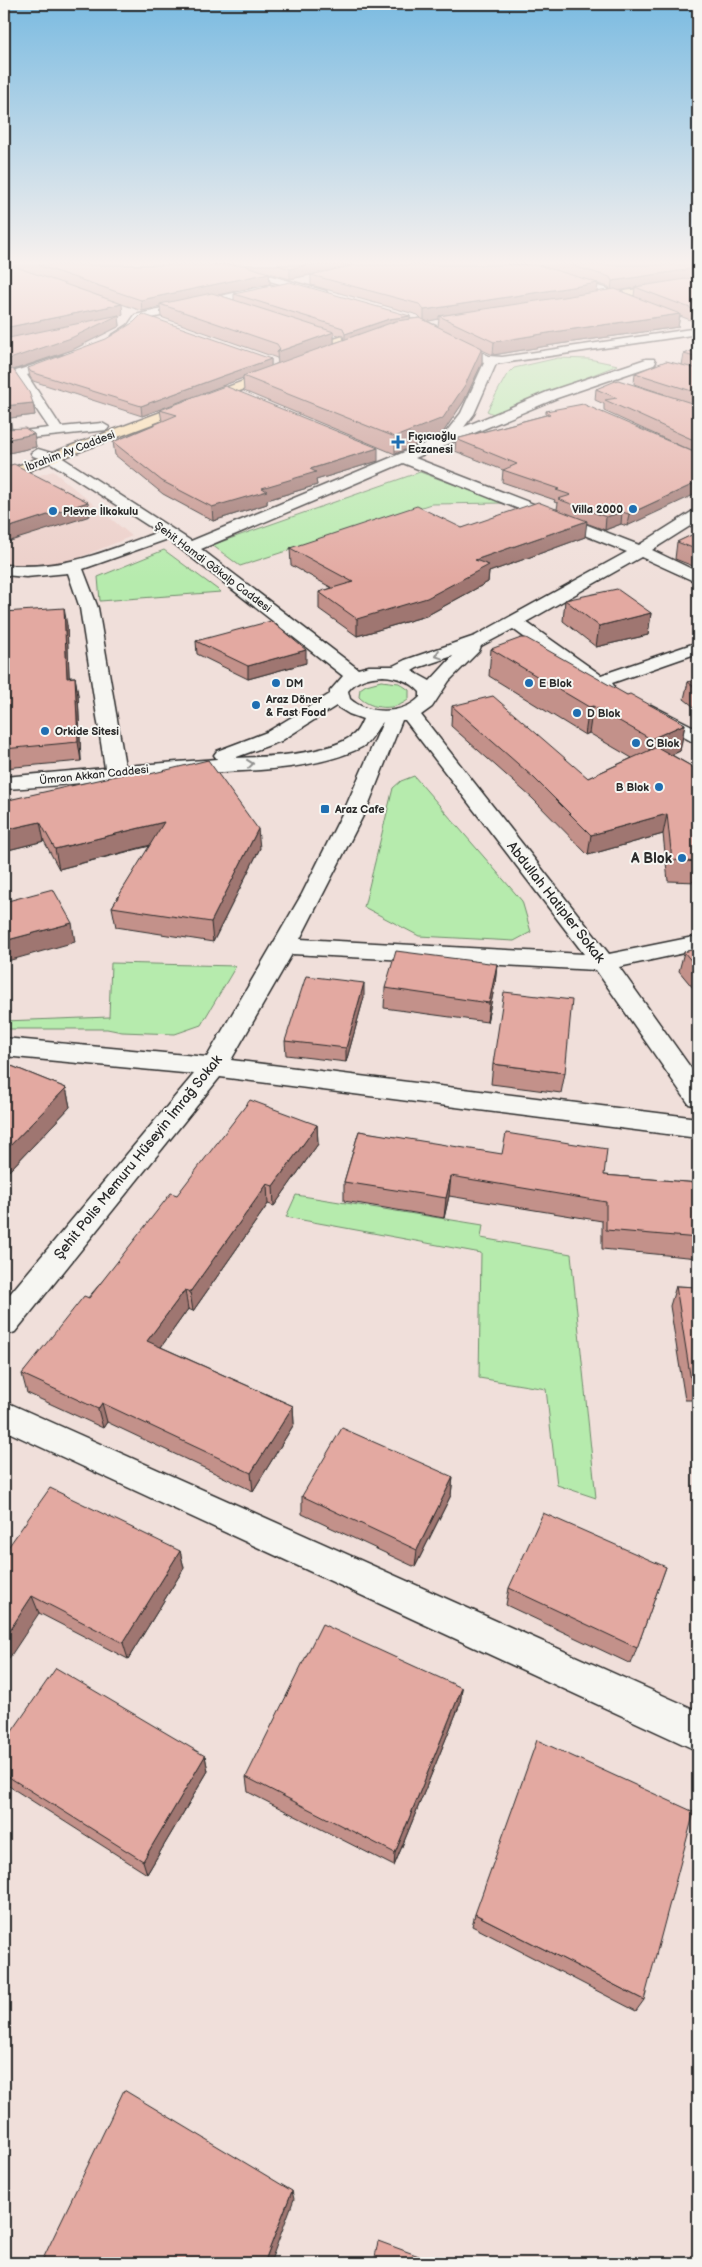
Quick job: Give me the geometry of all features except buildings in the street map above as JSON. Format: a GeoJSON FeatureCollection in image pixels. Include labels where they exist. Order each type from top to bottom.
{"type":"FeatureCollection","features":[{"type":"Feature","properties":{"kind":"main road","name":"İbrahim Ay Caddesi"},"geometry":{"type":"LineString","coordinates":[[4,476],[102,427],[252,371]]}},
{"type":"Feature","properties":{"kind":"main road","name":"İbrahim Ay Caddesi"},"geometry":{"type":"LineString","coordinates":[[4,465],[46,455],[279,371]]}},
{"type":"Feature","properties":{"kind":"street"},"geometry":{"type":"LineString","coordinates":[[4,379],[31,371]]}},
{"type":"Feature","properties":{"kind":"street"},"geometry":{"type":"LineString","coordinates":[[446,441],[467,414],[487,371]]}},
{"type":"Feature","properties":{"kind":"street"},"geometry":{"type":"LineString","coordinates":[[189,548],[401,461],[552,396],[629,371]]}},
{"type":"Feature","properties":{"kind":"street"},"geometry":{"type":"LineString","coordinates":[[20,375],[58,432]]}},
{"type":"Feature","properties":{"kind":"street"},"geometry":{"type":"LineString","coordinates":[[598,380],[617,385]]}},
{"type":"Feature","properties":{"kind":"street"},"geometry":{"type":"LineString","coordinates":[[226,391],[244,398]]}},
{"type":"Feature","properties":{"kind":"street"},"geometry":{"type":"LineString","coordinates":[[552,396],[569,403]]}},
{"type":"Feature","properties":{"kind":"street"},"geometry":{"type":"LineString","coordinates":[[4,437],[102,427]]}},
{"type":"Feature","properties":{"kind":"street","name":"Şehit Hamdi Gökalp Caddesi"},"geometry":{"type":"LineString","coordinates":[[46,455],[170,533],[355,676]]}},
{"type":"Feature","properties":{"kind":"street"},"geometry":{"type":"LineString","coordinates":[[379,455],[401,461],[640,550],[698,578]]}},
{"type":"Feature","properties":{"kind":"street"},"geometry":{"type":"LineString","coordinates":[[396,672],[411,664],[481,640],[640,550],[698,514]]}},
{"type":"Feature","properties":{"kind":"street"},"geometry":{"type":"LineString","coordinates":[[4,570],[48,572],[75,568],[170,533]]}},
{"type":"Feature","properties":{"kind":"street"},"geometry":{"type":"LineString","coordinates":[[75,568],[89,608],[116,773]]}},
{"type":"Feature","properties":{"kind":"street"},"geometry":{"type":"LineString","coordinates":[[514,622],[598,682],[623,696]]}},
{"type":"Feature","properties":{"kind":"street"},"geometry":{"type":"LineString","coordinates":[[340,697],[351,708],[393,714],[418,708],[429,698],[452,666],[481,640]]}},
{"type":"Feature","properties":{"kind":"street"},"geometry":{"type":"LineString","coordinates":[[598,682],[698,647]]}},
{"type":"Feature","properties":{"kind":"street"},"geometry":{"type":"LineString","coordinates":[[340,697],[342,685],[355,676],[374,671],[396,672],[408,675],[425,684],[429,691],[429,698]]}},
{"type":"Feature","properties":{"kind":"street"},"geometry":{"type":"LineString","coordinates":[[184,766],[269,740],[304,720],[331,700],[340,697]]}},
{"type":"Feature","properties":{"kind":"street"},"geometry":{"type":"LineString","coordinates":[[640,705],[698,737]]}},
{"type":"Feature","properties":{"kind":"street"},"geometry":{"type":"LineString","coordinates":[[184,766],[237,765],[322,753],[353,744],[393,714]]}},
{"type":"Feature","properties":{"kind":"street","name":"Şehit Polis Memuru Hüseyin İmrağ Sokak"},"geometry":{"type":"LineString","coordinates":[[4,1323],[214,1067],[285,946],[357,806],[393,714]]}},
{"type":"Feature","properties":{"kind":"street","name":"Abdullah Hatipler Sokak"},"geometry":{"type":"LineString","coordinates":[[393,714],[603,963],[698,1097]]}},
{"type":"Feature","properties":{"kind":"street","name":"Ümran Akkan Caddesi"},"geometry":{"type":"LineString","coordinates":[[4,783],[57,780],[184,766]]}},
{"type":"Feature","properties":{"kind":"street"},"geometry":{"type":"LineString","coordinates":[[285,946],[603,963],[698,943]]}},
{"type":"Feature","properties":{"kind":"street"},"geometry":{"type":"LineString","coordinates":[[4,1047],[214,1067],[698,1128]]}},
{"type":"Feature","properties":{"kind":"street"},"geometry":{"type":"LineString","coordinates":[[4,1415],[698,1731]]}},
{"type":"Feature","properties":{"kind":"shaded area","name":"Plevne İlkokulu"},"geometry":{"type":"Polygon","coordinates":[[[53,471],[132,536],[69,562],[12,567],[4,565],[4,486],[53,471]]]}},
{"type":"Feature","properties":{"kind":"green space"},"geometry":{"type":"Polygon","coordinates":[[[511,371],[603,371],[493,414],[487,411],[506,376],[511,371]]]}},
{"type":"Feature","properties":{"kind":"green space"},"geometry":{"type":"Polygon","coordinates":[[[420,472],[504,503],[431,504],[240,566],[212,545],[420,472]]]}},
{"type":"Feature","properties":{"kind":"green space"},"geometry":{"type":"Polygon","coordinates":[[[164,550],[221,592],[100,601],[98,577],[164,550]]]}},
{"type":"Feature","properties":{"kind":"green space"},"geometry":{"type":"Polygon","coordinates":[[[381,681],[399,683],[409,690],[409,699],[397,706],[377,707],[359,697],[360,689],[366,685],[381,681]]]}},
{"type":"Feature","properties":{"kind":"green space"},"geometry":{"type":"Polygon","coordinates":[[[414,776],[522,901],[531,932],[514,941],[419,936],[364,907],[393,788],[401,781],[414,776]]]}},
{"type":"Feature","properties":{"kind":"green space"},"geometry":{"type":"Polygon","coordinates":[[[111,963],[236,966],[201,1025],[175,1034],[122,1032],[107,1029],[4,1029],[4,1021],[109,1017],[111,963]]]}},
{"type":"Feature","properties":{"kind":"green space"},"geometry":{"type":"Polygon","coordinates":[[[296,1195],[483,1225],[481,1238],[571,1254],[596,1498],[557,1485],[546,1389],[479,1378],[481,1253],[286,1217],[296,1195]]]}},
{"type":"Feature","properties":{"kind":"place","name":"Fıçıcıoğlu Eczanesi"},"geometry":{"type":"Point","coordinates":[398,442]}},
{"type":"Feature","properties":{"kind":"place","name":"Villa 2000"},"geometry":{"type":"Point","coordinates":[633,509]}},
{"type":"Feature","properties":{"kind":"place","name":"Plevne İlkokulu"},"geometry":{"type":"Point","coordinates":[53,511]}},
{"type":"Feature","properties":{"kind":"place","name":"DM"},"geometry":{"type":"Point","coordinates":[276,683]}},
{"type":"Feature","properties":{"kind":"place","name":"E Blok"},"geometry":{"type":"Point","coordinates":[529,683]}},
{"type":"Feature","properties":{"kind":"place","name":"Araz Döner & Fast Food"},"geometry":{"type":"Point","coordinates":[256,705]}},
{"type":"Feature","properties":{"kind":"place","name":"D Blok"},"geometry":{"type":"Point","coordinates":[577,713]}},
{"type":"Feature","properties":{"kind":"place","name":"Orkide Sitesi"},"geometry":{"type":"Point","coordinates":[45,731]}},
{"type":"Feature","properties":{"kind":"place","name":"C Blok"},"geometry":{"type":"Point","coordinates":[636,743]}},
{"type":"Feature","properties":{"kind":"place","name":"B Blok"},"geometry":{"type":"Point","coordinates":[659,787]}},
{"type":"Feature","properties":{"kind":"place","name":"Araz Cafe"},"geometry":{"type":"Point","coordinates":[325,809]}},
{"type":"Feature","properties":{"kind":"place","name":"A Blok"},"geometry":{"type":"Point","coordinates":[682,858]}}]}
